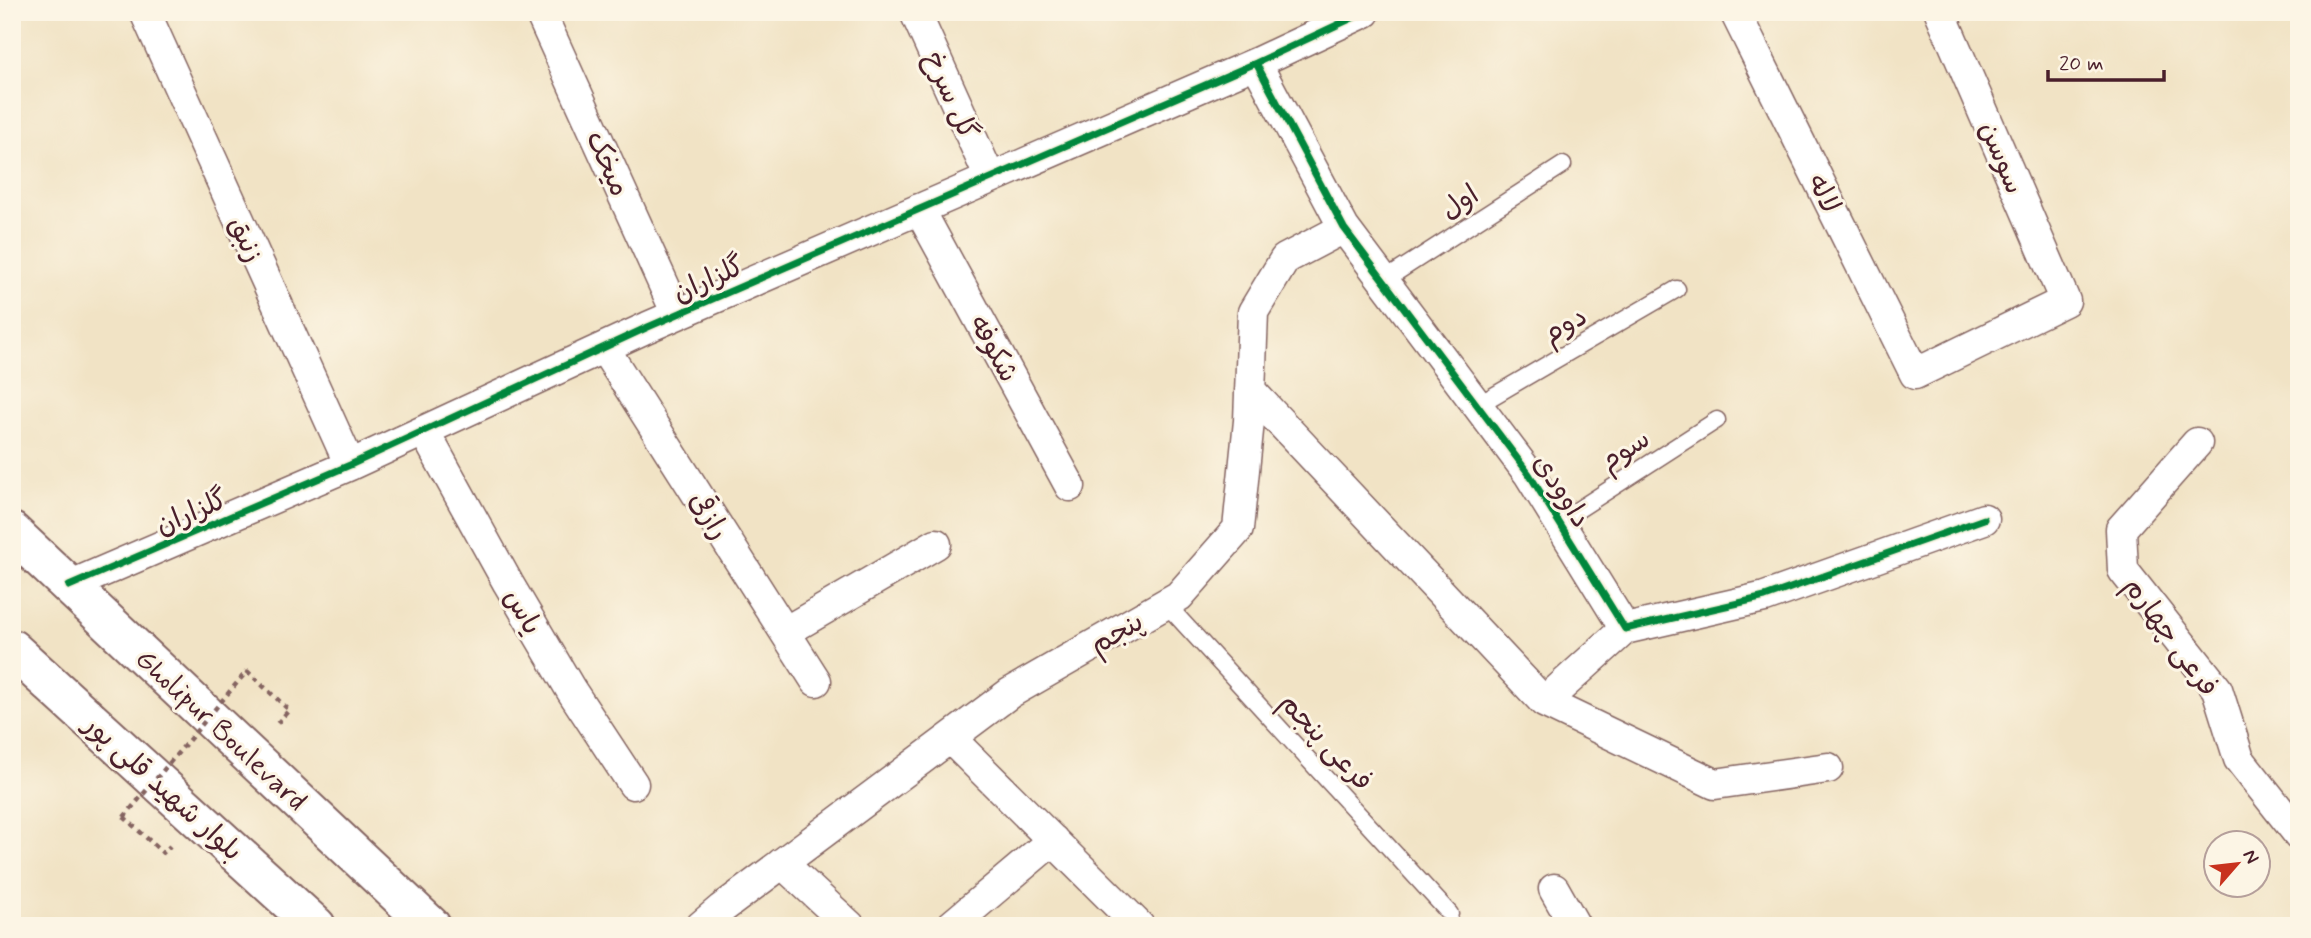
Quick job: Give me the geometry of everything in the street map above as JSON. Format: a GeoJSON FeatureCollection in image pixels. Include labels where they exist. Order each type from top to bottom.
{"type":"FeatureCollection","features":[{"type":"Feature","properties":{"kind":"highway","name":"Gholipur Boulevard"},"geometry":{"type":"LineString","coordinates":[[12,532],[431,926]]}},
{"type":"Feature","properties":{"kind":"highway","name":"بلوار شهید قلی پور"},"geometry":{"type":"LineString","coordinates":[[12,649],[316,926]]}},
{"type":"Feature","properties":{"kind":"street","name":"زنبق"},"geometry":{"type":"LineString","coordinates":[[145,12],[350,465]]}},
{"type":"Feature","properties":{"kind":"street","name":"میخک"},"geometry":{"type":"LineString","coordinates":[[540,12],[677,314]]}},
{"type":"Feature","properties":{"kind":"street","name":"گل سرخ"},"geometry":{"type":"LineString","coordinates":[[915,12],[989,178]]}},
{"type":"Feature","properties":{"kind":"street","name":"گلزاران"},"geometry":{"type":"LineString","coordinates":[[69,586],[350,465],[677,314],[1256,62],[1324,20],[1365,12]]}},
{"type":"Feature","properties":{"kind":"street","name":"لاله"},"geometry":{"type":"LineString","coordinates":[[1735,12],[1916,374],[2065,301]]}},
{"type":"Feature","properties":{"kind":"street","name":"سوسن"},"geometry":{"type":"LineString","coordinates":[[1940,12],[2065,301]]}},
{"type":"Feature","properties":{"kind":"street","name":"داوودی"},"geometry":{"type":"LineString","coordinates":[[1256,62],[1344,228],[1529,474],[1625,629]]}},
{"type":"Feature","properties":{"kind":"street","name":"شکوفه"},"geometry":{"type":"LineString","coordinates":[[919,209],[1070,486]]}},
{"type":"Feature","properties":{"kind":"street","name":"پنجم"},"geometry":{"type":"LineString","coordinates":[[701,926],[1010,693],[1179,596],[1238,529],[1249,421],[1253,312],[1285,259],[1344,228]]}},
{"type":"Feature","properties":{"kind":"street","name":"رازقی"},"geometry":{"type":"LineString","coordinates":[[604,348],[816,681]]}},
{"type":"Feature","properties":{"kind":"street"},"geometry":{"type":"LineString","coordinates":[[1250,390],[1545,702],[1715,784],[1828,768]]}},
{"type":"Feature","properties":{"kind":"street","name":"یاس"},"geometry":{"type":"LineString","coordinates":[[424,431],[570,690],[633,784]]}},
{"type":"Feature","properties":{"kind":"street","name":"فرعی چهارم"},"geometry":{"type":"LineString","coordinates":[[2197,443],[2121,528],[2123,569],[2217,689],[2239,759],[2299,835]]}},
{"type":"Feature","properties":{"kind":"street"},"geometry":{"type":"LineString","coordinates":[[1545,702],[1625,629],[1765,597],[1984,519]]}},
{"type":"Feature","properties":{"kind":"street"},"geometry":{"type":"LineString","coordinates":[[785,632],[936,544]]}},
{"type":"Feature","properties":{"kind":"street"},"geometry":{"type":"LineString","coordinates":[[950,738],[1139,926]]}},
{"type":"Feature","properties":{"kind":"street"},"geometry":{"type":"LineString","coordinates":[[951,926],[1054,840]]}},
{"type":"Feature","properties":{"kind":"street"},"geometry":{"type":"LineString","coordinates":[[782,863],[850,926]]}},
{"type":"Feature","properties":{"kind":"street"},"geometry":{"type":"LineString","coordinates":[[1554,888],[1575,926]]}},
{"type":"Feature","properties":{"kind":"lane","name":"اول"},"geometry":{"type":"LineString","coordinates":[[1383,281],[1563,165]]}},
{"type":"Feature","properties":{"kind":"lane","name":"دوم"},"geometry":{"type":"LineString","coordinates":[[1478,405],[1677,289]]}},
{"type":"Feature","properties":{"kind":"lane","name":"سوم"},"geometry":{"type":"LineString","coordinates":[[1559,522],[1717,420]]}},
{"type":"Feature","properties":{"kind":"lane","name":"فرعی پنجم"},"geometry":{"type":"LineString","coordinates":[[1166,604],[1450,914]]}},
{"type":"Feature","properties":{"kind":"path"},"geometry":{"type":"LineString","coordinates":[[163,853],[124,817],[247,671],[289,710]]}},
{"type":"Feature","properties":{"kind":"cycle path"},"geometry":{"type":"LineString","coordinates":[[69,586],[350,465],[648,327],[1256,63],[1365,12]]}},
{"type":"Feature","properties":{"kind":"cycle path"},"geometry":{"type":"LineString","coordinates":[[1256,63],[1344,228],[1529,474],[1625,629],[1765,597],[1984,519]]}}]}
